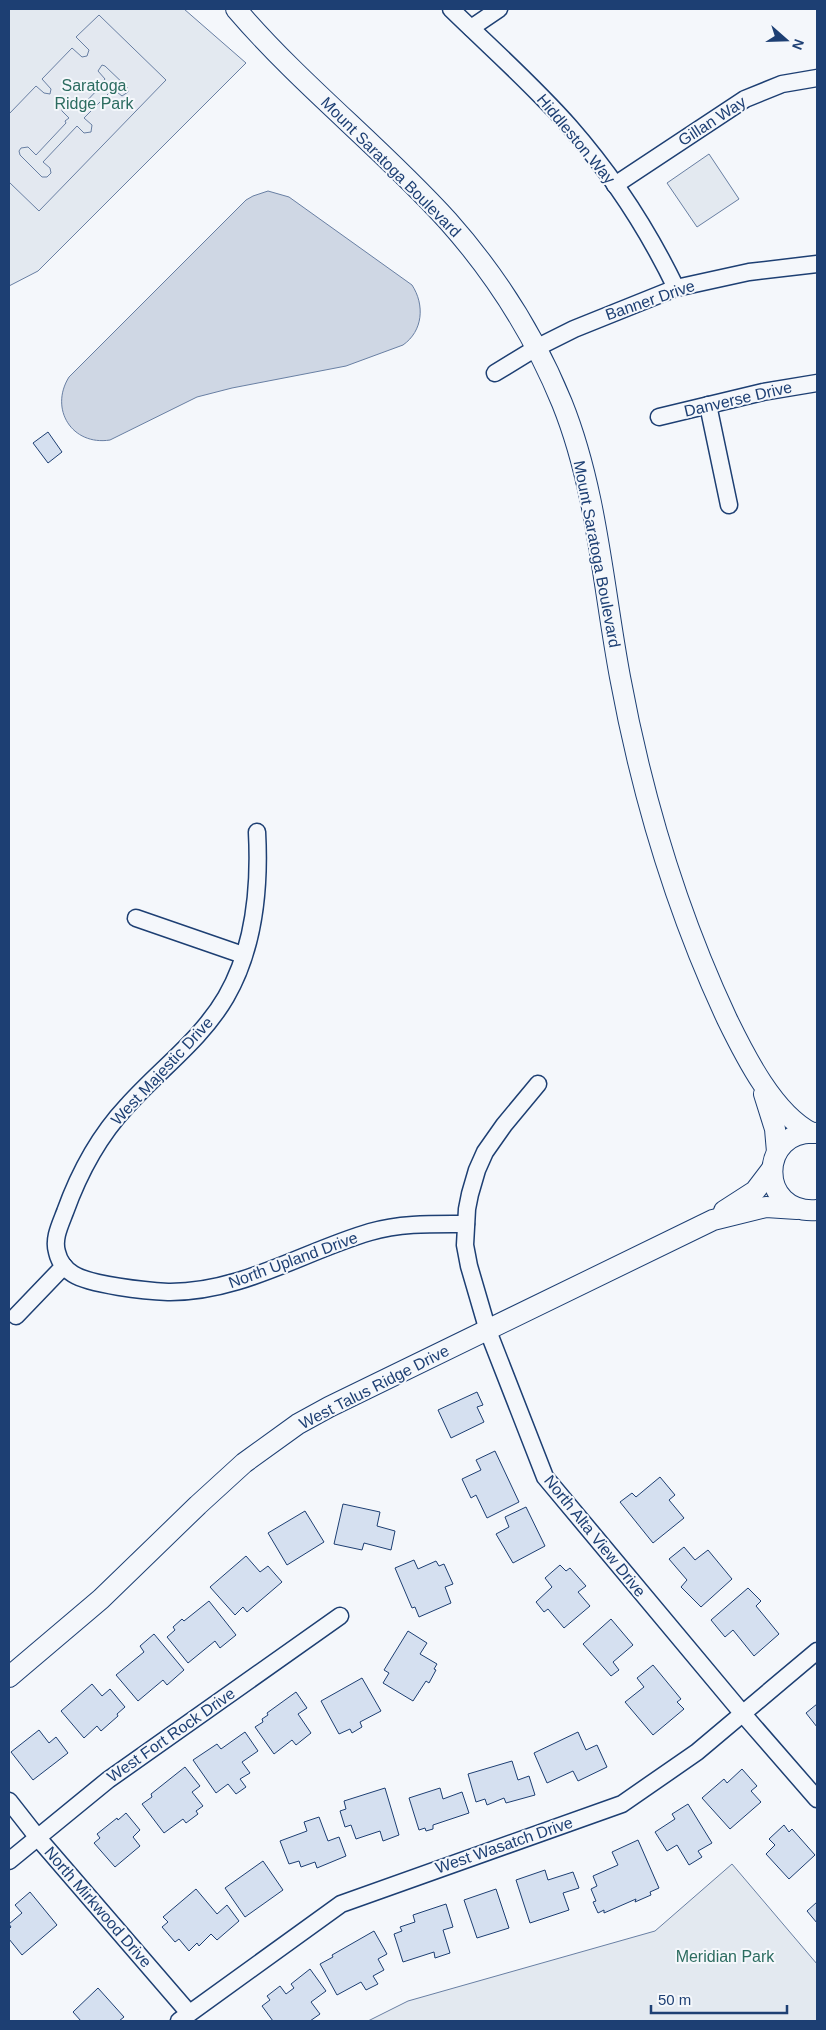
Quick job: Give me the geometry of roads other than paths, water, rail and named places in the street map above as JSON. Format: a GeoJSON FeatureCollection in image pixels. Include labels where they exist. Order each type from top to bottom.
{"type":"FeatureCollection","features":[{"type":"Feature","properties":{"kind":"street","name":"Mount Saratoga Boulevard"},"geometry":{"type":"LineString","coordinates":[[236,9],[295,72],[448,222],[498,286],[536,348],[563,406],[584,471],[592,505],[621,682],[651,818],[661,851],[677,900],[714,992],[758,1078],[775,1129],[774,1161],[776,1190],[789,1204],[810,1211]]}},
{"type":"Feature","properties":{"kind":"street","name":"Hiddleston Way"},"geometry":{"type":"LineString","coordinates":[[451,9],[570,128],[615,185],[651,240],[676,288]]}},
{"type":"Feature","properties":{"kind":"street"},"geometry":{"type":"LineString","coordinates":[[471,28],[499,9]]}},
{"type":"Feature","properties":{"kind":"street","name":"Gillan Way"},"geometry":{"type":"LineString","coordinates":[[615,185],[745,99],[782,84],[817,78]]}},
{"type":"Feature","properties":{"kind":"street","name":"Banner Drive"},"geometry":{"type":"LineString","coordinates":[[495,373],[536,348],[574,329],[676,288],[749,272],[817,264]]}},
{"type":"Feature","properties":{"kind":"street","name":"Danverse Drive"},"geometry":{"type":"LineString","coordinates":[[660,417],[763,392],[817,383]]}},
{"type":"Feature","properties":{"kind":"street"},"geometry":{"type":"LineString","coordinates":[[708,405],[729,505]]}},
{"type":"Feature","properties":{"kind":"street","name":"West Majestic Drive"},"geometry":{"type":"LineString","coordinates":[[64,1266],[56,1252],[57,1234],[76,1181],[87,1160],[113,1121],[201,1032],[228,994],[243,955],[256,903],[259,867],[257,832]]}},
{"type":"Feature","properties":{"kind":"street"},"geometry":{"type":"LineString","coordinates":[[136,918],[243,955]]}},
{"type":"Feature","properties":{"kind":"street","name":"Mount Saratoga Boulevard"},"geometry":{"type":"LineString","coordinates":[[758,1078],[787,1114],[804,1129],[814,1133]]}},
{"type":"Feature","properties":{"kind":"street","name":"North Alta View Drive"},"geometry":{"type":"LineString","coordinates":[[538,1084],[504,1125],[485,1152],[473,1182],[467,1209],[465,1245],[469,1266],[488,1331],[545,1477],[743,1714],[817,1799]]}},
{"type":"Feature","properties":{"kind":"street","name":"West Talus Ridge Drive"},"geometry":{"type":"LineString","coordinates":[[713,1220],[755,1191],[788,1140],[795,1136],[814,1133]]}},
{"type":"Feature","properties":{"kind":"street","name":"West Talus Ridge Drive"},"geometry":{"type":"LineString","coordinates":[[9,1677],[94,1606],[220,1483],[269,1444],[329,1407],[713,1220],[766,1207],[810,1211]]}},
{"type":"Feature","properties":{"kind":"street","name":"North Upland Drive"},"geometry":{"type":"LineString","coordinates":[[64,1266],[77,1276],[118,1286],[168,1292],[204,1290],[240,1281],[351,1238],[386,1228],[418,1224],[466,1224]]}},
{"type":"Feature","properties":{"kind":"street"},"geometry":{"type":"LineString","coordinates":[[16,1316],[64,1266]]}},
{"type":"Feature","properties":{"kind":"street","name":"West Fort Rock Drive"},"geometry":{"type":"LineString","coordinates":[[9,1861],[108,1780],[340,1616]]}},
{"type":"Feature","properties":{"kind":"street","name":"West Wasatch Drive"},"geometry":{"type":"LineString","coordinates":[[184,2017],[341,1904],[622,1804],[697,1752],[817,1652]]}},
{"type":"Feature","properties":{"kind":"street","name":"North Mirkwood Drive"},"geometry":{"type":"LineString","coordinates":[[9,1801],[184,2017]]}},
{"type":"Feature","properties":{"kind":"park label","name":"Saratoga Ridge Park"},"geometry":{"type":"Point","coordinates":[94,94]}},
{"type":"Feature","properties":{"kind":"park label","name":"Meridian Park"},"geometry":{"type":"Point","coordinates":[725,1956]}}]}
